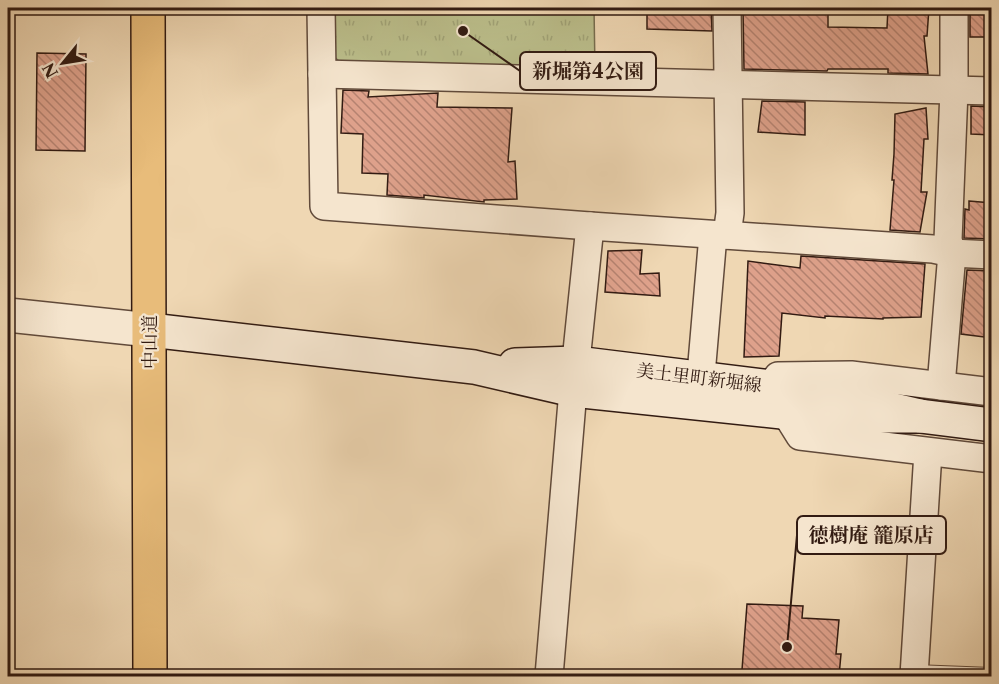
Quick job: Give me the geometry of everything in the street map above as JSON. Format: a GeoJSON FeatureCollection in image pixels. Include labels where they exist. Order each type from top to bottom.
{"type":"FeatureCollection","features":[{"type":"Feature","properties":{"kind":"highway","name":"中山道"},"geometry":{"type":"LineString","coordinates":[[148,8],[150,676]]}},
{"type":"Feature","properties":{"kind":"main road","name":"美土里町新堀線"},"geometry":{"type":"LineString","coordinates":[[8,315],[787,400],[819,416],[920,416],[992,425]]}},
{"type":"Feature","properties":{"kind":"street"},"geometry":{"type":"LineString","coordinates":[[321,8],[324,206],[992,255]]}},
{"type":"Feature","properties":{"kind":"street"},"geometry":{"type":"LineString","coordinates":[[727,8],[730,213],[720,235],[700,391],[851,375],[992,392]]}},
{"type":"Feature","properties":{"kind":"street"},"geometry":{"type":"LineString","coordinates":[[941,386],[952,253],[948,240],[954,90],[954,8]]}},
{"type":"Feature","properties":{"kind":"street"},"geometry":{"type":"LineString","coordinates":[[322,74],[992,91]]}},
{"type":"Feature","properties":{"kind":"street"},"geometry":{"type":"LineString","coordinates":[[549,676],[574,376],[590,226]]}},
{"type":"Feature","properties":{"kind":"street"},"geometry":{"type":"LineString","coordinates":[[787,400],[800,436],[992,459]]}},
{"type":"Feature","properties":{"kind":"street"},"geometry":{"type":"LineString","coordinates":[[914,674],[928,452]]}},
{"type":"Feature","properties":{"kind":"lane"},"geometry":{"type":"LineString","coordinates":[[914,674],[992,675]]}},
{"type":"Feature","properties":{"kind":"green space"},"geometry":{"type":"Polygon","coordinates":[[[331,8],[594,8],[595,69],[340,62],[331,54],[331,8]]]}},
{"type":"Feature","properties":{"kind":"building"},"geometry":{"type":"Polygon","coordinates":[[[647,8],[711,8],[712,31],[647,29],[647,8]]]}},
{"type":"Feature","properties":{"kind":"building"},"geometry":{"type":"Polygon","coordinates":[[[743,8],[828,8],[828,27],[887,28],[888,8],[929,8],[927,36],[924,36],[928,74],[888,73],[888,69],[828,69],[827,71],[744,69],[743,8]]]}},
{"type":"Feature","properties":{"kind":"building"},"geometry":{"type":"Polygon","coordinates":[[[970,8],[992,8],[992,37],[970,37],[970,8]]]}},
{"type":"Feature","properties":{"kind":"building"},"geometry":{"type":"Polygon","coordinates":[[[37,53],[86,54],[85,151],[36,150],[37,53]]]}},
{"type":"Feature","properties":{"kind":"building"},"geometry":{"type":"Polygon","coordinates":[[[343,90],[369,91],[368,97],[438,93],[437,107],[512,108],[508,162],[515,161],[517,199],[484,200],[484,202],[424,195],[424,198],[387,195],[388,174],[362,173],[363,134],[341,133],[343,90]]]}},
{"type":"Feature","properties":{"kind":"building"},"geometry":{"type":"Polygon","coordinates":[[[762,101],[805,102],[805,135],[758,132],[762,101]]]}},
{"type":"Feature","properties":{"kind":"building"},"geometry":{"type":"Polygon","coordinates":[[[971,106],[992,107],[992,135],[971,134],[971,106]]]}},
{"type":"Feature","properties":{"kind":"building"},"geometry":{"type":"Polygon","coordinates":[[[926,108],[928,139],[924,139],[921,192],[927,192],[920,232],[890,230],[894,180],[892,180],[895,114],[926,108]]]}},
{"type":"Feature","properties":{"kind":"building"},"geometry":{"type":"Polygon","coordinates":[[[969,201],[992,203],[992,239],[964,238],[965,209],[969,210],[969,201]]]}},
{"type":"Feature","properties":{"kind":"building"},"geometry":{"type":"Polygon","coordinates":[[[642,250],[640,274],[659,273],[660,296],[605,292],[608,251],[642,250]]]}},
{"type":"Feature","properties":{"kind":"building"},"geometry":{"type":"Polygon","coordinates":[[[801,256],[925,264],[921,317],[883,319],[825,316],[825,318],[782,313],[779,356],[744,357],[748,261],[800,268],[801,256]]]}},
{"type":"Feature","properties":{"kind":"building"},"geometry":{"type":"Polygon","coordinates":[[[967,270],[992,271],[992,338],[961,334],[967,270]]]}},
{"type":"Feature","properties":{"kind":"building"},"geometry":{"type":"Polygon","coordinates":[[[747,604],[803,606],[802,618],[839,620],[836,654],[841,654],[839,676],[742,670],[747,604]]]}},
{"type":"Feature","properties":{"kind":"place","name":"新堀第4公園"},"geometry":{"type":"Point","coordinates":[463,31]}},
{"type":"Feature","properties":{"kind":"place","name":"徳樹庵 籠原店"},"geometry":{"type":"Point","coordinates":[787,647]}}]}
